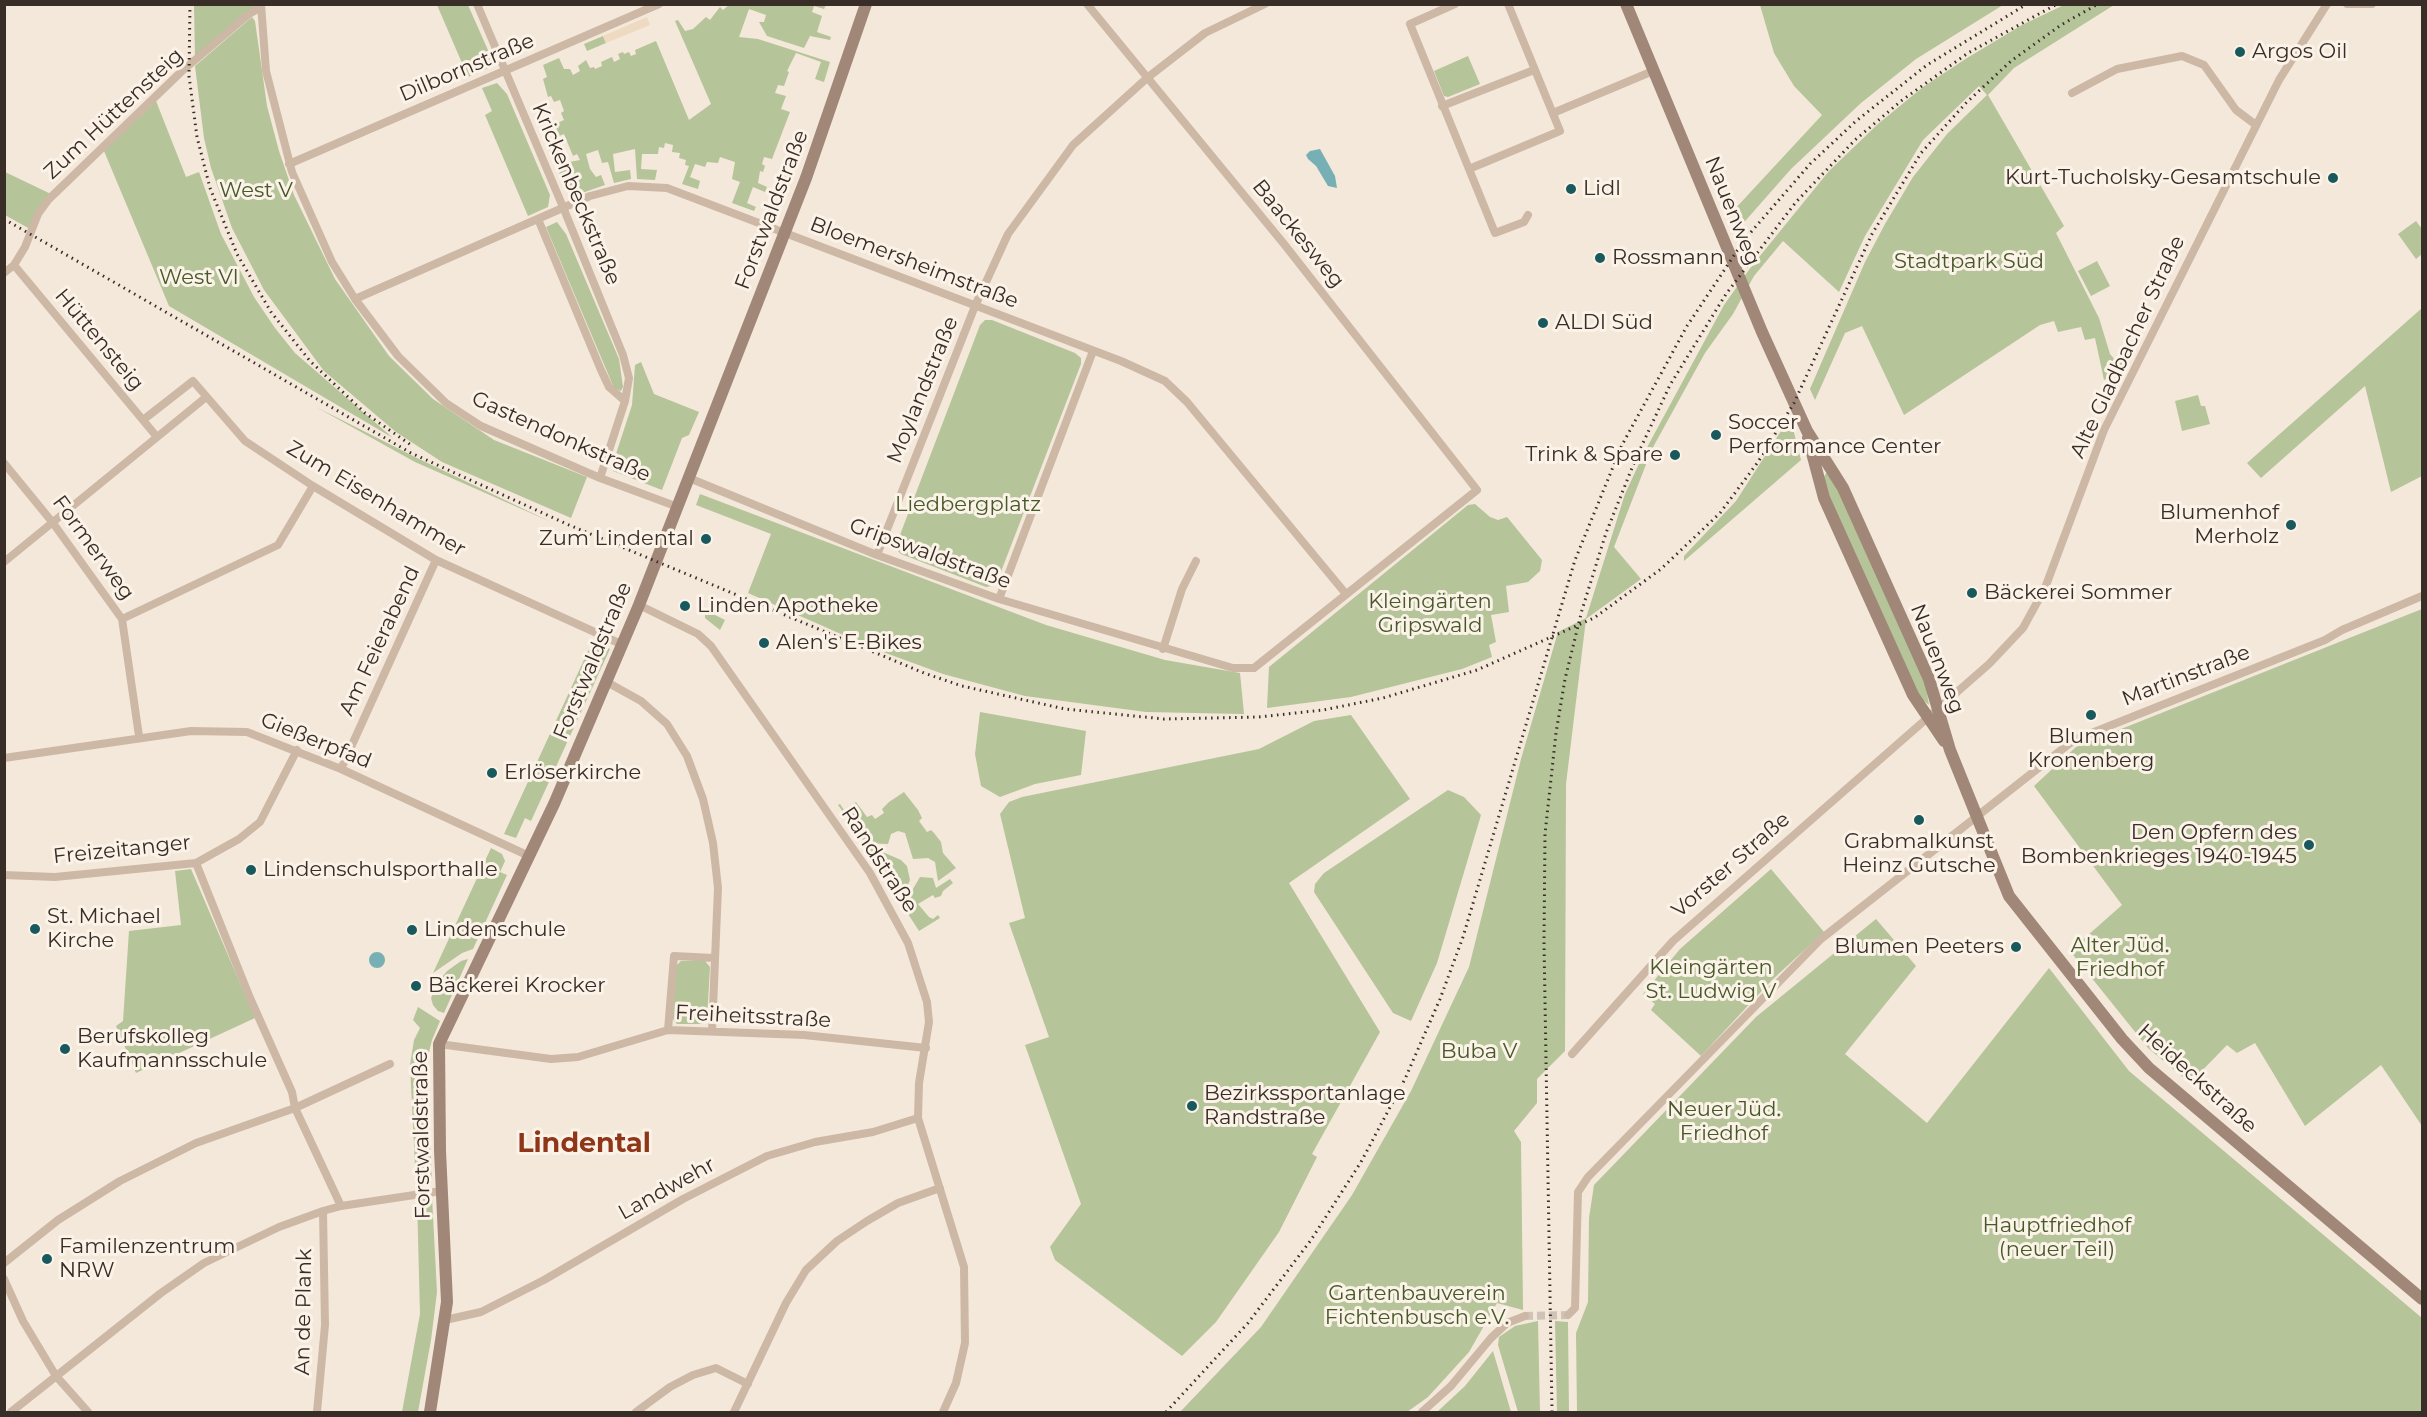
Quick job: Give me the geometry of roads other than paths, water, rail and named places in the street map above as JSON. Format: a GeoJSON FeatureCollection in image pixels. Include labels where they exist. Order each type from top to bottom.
{"type":"FeatureCollection","features":[{"type":"Feature","properties":{"kind":"street","name":"Krickenbeckstraße"},"geometry":{"type":"LineString","coordinates":[[477,4],[563,207],[623,355],[629,378],[625,401],[600,478]]}},
{"type":"Feature","properties":{"kind":"street","name":"Dilbornstraße"},"geometry":{"type":"LineString","coordinates":[[289,164],[659,4]]}},
{"type":"Feature","properties":{"kind":"street","name":"Forstwaldstraße"},"geometry":{"type":"LineString","coordinates":[[430,1413],[447,1302],[441,1191],[439,1044],[529,856],[639,605],[785,232],[866,4]]}},
{"type":"Feature","properties":{"kind":"street","name":"Baackesweg"},"geometry":{"type":"LineString","coordinates":[[1087,4],[1306,271],[1477,490]]}},
{"type":"Feature","properties":{"kind":"street","name":"Moylandstraße"},"geometry":{"type":"LineString","coordinates":[[877,555],[975,306],[1008,234],[1072,145],[1147,78],[1205,33],[1265,4]]}},
{"type":"Feature","properties":{"kind":"street"},"geometry":{"type":"LineString","coordinates":[[1455,4],[1410,24],[1495,233],[1524,222],[1528,215]]}},
{"type":"Feature","properties":{"kind":"street"},"geometry":{"type":"LineString","coordinates":[[1469,170],[1560,131],[1508,4]]}},
{"type":"Feature","properties":{"kind":"street","name":"Nauenweg"},"geometry":{"type":"LineString","coordinates":[[1626,4],[1746,295],[1807,431],[1843,488],[1929,679],[1950,750]]}},
{"type":"Feature","properties":{"kind":"street","name":"Alte Gladbacher Straße"},"geometry":{"type":"LineString","coordinates":[[1926,717],[1999,655],[2031,616],[2045,588],[2104,430],[2279,80],[2327,4]]}},
{"type":"Feature","properties":{"kind":"street"},"geometry":{"type":"LineString","coordinates":[[2347,4],[2372,4]]}},
{"type":"Feature","properties":{"kind":"street","name":"Gastendonkstraße"},"geometry":{"type":"LineString","coordinates":[[261,6],[266,70],[289,164],[332,262],[355,298],[398,356],[447,403],[481,426],[600,478],[678,507]]}},
{"type":"Feature","properties":{"kind":"street","name":"Zum Hüttensteig"},"geometry":{"type":"LineString","coordinates":[[14,265],[25,247],[38,214],[49,200],[182,71],[261,6]]}},
{"type":"Feature","properties":{"kind":"street"},"geometry":{"type":"LineString","coordinates":[[2072,93],[2117,69],[2182,56],[2204,65],[2236,110],[2256,125]]}},
{"type":"Feature","properties":{"kind":"street"},"geometry":{"type":"LineString","coordinates":[[1442,106],[1534,70]]}},
{"type":"Feature","properties":{"kind":"street"},"geometry":{"type":"LineString","coordinates":[[1552,113],[1653,71]]}},
{"type":"Feature","properties":{"kind":"street","name":"Bloemersheimstraße"},"geometry":{"type":"LineString","coordinates":[[355,298],[590,196],[628,186],[667,188],[1093,351],[1165,381],[1187,402],[1346,594]]}},
{"type":"Feature","properties":{"kind":"street"},"geometry":{"type":"LineString","coordinates":[[538,219],[609,387],[625,401]]}},
{"type":"Feature","properties":{"kind":"street"},"geometry":{"type":"LineString","coordinates":[[4,273],[14,265]]}},
{"type":"Feature","properties":{"kind":"street","name":"Hüttensteig"},"geometry":{"type":"LineString","coordinates":[[14,265],[157,437]]}},
{"type":"Feature","properties":{"kind":"street"},"geometry":{"type":"LineString","coordinates":[[999,599],[1093,351]]}},
{"type":"Feature","properties":{"kind":"street","name":"Zum Eisenhammer"},"geometry":{"type":"LineString","coordinates":[[143,420],[193,381],[205,398],[245,441],[313,486],[436,560],[621,644]]}},
{"type":"Feature","properties":{"kind":"street"},"geometry":{"type":"LineString","coordinates":[[4,562],[205,398]]}},
{"type":"Feature","properties":{"kind":"street","name":"Nauenweg"},"geometry":{"type":"LineString","coordinates":[[1807,431],[1824,498],[1912,695],[1950,750]]}},
{"type":"Feature","properties":{"kind":"street","name":"Formerweg"},"geometry":{"type":"LineString","coordinates":[[4,463],[53,523],[122,619],[139,736]]}},
{"type":"Feature","properties":{"kind":"street","name":"Gripswaldstraße"},"geometry":{"type":"LineString","coordinates":[[689,478],[877,555],[999,599],[1233,668],[1254,668],[1477,490]]}},
{"type":"Feature","properties":{"kind":"street"},"geometry":{"type":"LineString","coordinates":[[122,619],[278,545],[313,486]]}},
{"type":"Feature","properties":{"kind":"street","name":"Am Feierabend"},"geometry":{"type":"LineString","coordinates":[[341,769],[436,560]]}},
{"type":"Feature","properties":{"kind":"street"},"geometry":{"type":"LineString","coordinates":[[1163,649],[1182,589],[1196,561]]}},
{"type":"Feature","properties":{"kind":"street","name":"Martinstraße"},"geometry":{"type":"LineString","coordinates":[[1977,815],[2074,740],[2325,640],[2342,630],[2422,596]]}},
{"type":"Feature","properties":{"kind":"street","name":"Randstraße"},"geometry":{"type":"LineString","coordinates":[[639,605],[698,634],[711,646],[870,873],[901,928],[917,967],[927,1002],[929,1022],[919,1083],[918,1118],[964,1267],[965,1343],[956,1383],[943,1413]]}},
{"type":"Feature","properties":{"kind":"street"},"geometry":{"type":"LineString","coordinates":[[605,681],[641,701],[667,724],[687,756],[703,799],[713,843],[718,888],[712,1031]]}},
{"type":"Feature","properties":{"kind":"street","name":"Vorster Straße"},"geometry":{"type":"LineString","coordinates":[[1572,1054],[1673,941],[1926,717]]}},
{"type":"Feature","properties":{"kind":"street","name":"Gießerpfad"},"geometry":{"type":"LineString","coordinates":[[4,758],[191,730],[247,732],[341,769],[529,856]]}},
{"type":"Feature","properties":{"kind":"street","name":"Freizeitanger"},"geometry":{"type":"LineString","coordinates":[[4,875],[55,877],[195,863],[239,839],[260,822],[297,750]]}},
{"type":"Feature","properties":{"kind":"street","name":"Heideckstraße"},"geometry":{"type":"LineString","coordinates":[[1950,750],[2009,896],[2133,1053],[2422,1299]]}},
{"type":"Feature","properties":{"kind":"street"},"geometry":{"type":"LineString","coordinates":[[1568,1314],[1575,1308],[1578,1192],[1588,1178],[1813,947],[1977,815]]}},
{"type":"Feature","properties":{"kind":"street"},"geometry":{"type":"LineString","coordinates":[[195,863],[292,1092],[295,1108],[341,1206]]}},
{"type":"Feature","properties":{"kind":"street"},"geometry":{"type":"LineString","coordinates":[[668,1030],[674,956],[714,958]]}},
{"type":"Feature","properties":{"kind":"street","name":"Freiheitsstraße"},"geometry":{"type":"LineString","coordinates":[[439,1044],[551,1059],[569,1058],[668,1030],[804,1035],[926,1048]]}},
{"type":"Feature","properties":{"kind":"street"},"geometry":{"type":"LineString","coordinates":[[4,1263],[58,1220],[120,1180],[196,1143],[295,1108],[390,1064]]}},
{"type":"Feature","properties":{"kind":"street","name":"Landwehr"},"geometry":{"type":"LineString","coordinates":[[445,1320],[481,1312],[544,1280],[683,1199],[767,1156],[814,1142],[873,1132],[918,1118]]}},
{"type":"Feature","properties":{"kind":"street"},"geometry":{"type":"LineString","coordinates":[[734,1413],[786,1303],[806,1270],[837,1241],[867,1221],[898,1203],[940,1188]]}},
{"type":"Feature","properties":{"kind":"street"},"geometry":{"type":"LineString","coordinates":[[11,1413],[161,1293],[204,1263],[279,1227],[323,1211],[341,1206],[441,1191]]}},
{"type":"Feature","properties":{"kind":"street","name":"An de Plank"},"geometry":{"type":"LineString","coordinates":[[317,1413],[325,1325],[323,1211]]}},
{"type":"Feature","properties":{"kind":"street"},"geometry":{"type":"LineString","coordinates":[[4,1279],[23,1322],[56,1376],[88,1413]]}},
{"type":"Feature","properties":{"kind":"street"},"geometry":{"type":"LineString","coordinates":[[1422,1413],[1451,1386],[1499,1330],[1507,1323],[1525,1316]]}},
{"type":"Feature","properties":{"kind":"street"},"geometry":{"type":"LineString","coordinates":[[636,1413],[670,1387],[693,1375],[716,1368],[748,1384]]}},
{"type":"Feature","properties":{"kind":"water"},"geometry":{"type":"Polygon","coordinates":[[[1320,149],[1335,176],[1337,188],[1328,186],[1306,155],[1310,151],[1320,149]]]}},
{"type":"Feature","properties":{"kind":"water"},"geometry":{"type":"Polygon","coordinates":[[[377,952],[385,960],[377,968],[369,960],[377,952]]]}},
{"type":"Feature","properties":{"kind":"tunnel"},"geometry":{"type":"LineString","coordinates":[[1525,1316],[1568,1315]]}},
{"type":"Feature","properties":{"kind":"railway"},"geometry":{"type":"LineString","coordinates":[[190,4],[189,76],[197,137],[210,188],[237,254],[271,312],[310,361],[365,413],[411,445]]}},
{"type":"Feature","properties":{"kind":"railway"},"geometry":{"type":"LineString","coordinates":[[1166,1412],[1248,1323],[1311,1240],[1361,1162],[1405,1079],[1440,999],[1463,937],[1575,560],[1622,445],[1687,326],[1745,239],[1810,164],[1856,121],[1927,65],[2027,4]]}},
{"type":"Feature","properties":{"kind":"railway"},"geometry":{"type":"LineString","coordinates":[[1552,1412],[1544,942],[1545,834],[1556,733],[1565,679],[1582,610],[1606,533],[1636,458],[1670,385],[1726,294],[1796,202],[1855,140],[1901,101],[1968,53],[2057,4]]}},
{"type":"Feature","properties":{"kind":"railway"},"geometry":{"type":"LineString","coordinates":[[4,219],[411,453],[569,525],[924,673],[962,686],[1065,709],[1164,719],[1259,717],[1323,710],[1383,698],[1477,670],[1594,618],[1661,569],[1720,513],[1758,462],[1794,403],[1872,234],[1921,153],[1966,103],[2011,61],[2061,25],[2098,4]]}},
{"type":"Feature","properties":{"kind":"place","name":"Argos Oil"},"geometry":{"type":"Point","coordinates":[2240,52]}},
{"type":"Feature","properties":{"kind":"place","name":"Kurt-Tucholsky-Gesamtschule"},"geometry":{"type":"Point","coordinates":[2333,178]}},
{"type":"Feature","properties":{"kind":"place","name":"Lidl"},"geometry":{"type":"Point","coordinates":[1571,189]}},
{"type":"Feature","properties":{"kind":"place","name":"Rossmann"},"geometry":{"type":"Point","coordinates":[1600,258]}},
{"type":"Feature","properties":{"kind":"place","name":"ALDI Süd"},"geometry":{"type":"Point","coordinates":[1543,323]}},
{"type":"Feature","properties":{"kind":"place","name":"Soccer Performance Center"},"geometry":{"type":"Point","coordinates":[1716,435]}},
{"type":"Feature","properties":{"kind":"place","name":"Trink & Spare"},"geometry":{"type":"Point","coordinates":[1675,455]}},
{"type":"Feature","properties":{"kind":"place","name":"Blumenhof Merholz"},"geometry":{"type":"Point","coordinates":[2291,525]}},
{"type":"Feature","properties":{"kind":"place","name":"Zum Lindental"},"geometry":{"type":"Point","coordinates":[706,539]}},
{"type":"Feature","properties":{"kind":"place","name":"Bäckerei Sommer"},"geometry":{"type":"Point","coordinates":[1972,593]}},
{"type":"Feature","properties":{"kind":"place","name":"Linden Apotheke"},"geometry":{"type":"Point","coordinates":[685,606]}},
{"type":"Feature","properties":{"kind":"place","name":"Alen's E-Bikes"},"geometry":{"type":"Point","coordinates":[764,643]}},
{"type":"Feature","properties":{"kind":"place","name":"Blumen Kronenberg"},"geometry":{"type":"Point","coordinates":[2091,715]}},
{"type":"Feature","properties":{"kind":"place","name":"Erlöserkirche"},"geometry":{"type":"Point","coordinates":[492,773]}},
{"type":"Feature","properties":{"kind":"place","name":"Grabmalkunst Heinz Gutsche"},"geometry":{"type":"Point","coordinates":[1919,820]}},
{"type":"Feature","properties":{"kind":"place","name":"Den Opfern des Bombenkrieges 1940-1945"},"geometry":{"type":"Point","coordinates":[2309,845]}},
{"type":"Feature","properties":{"kind":"place","name":"Lindenschulsporthalle"},"geometry":{"type":"Point","coordinates":[251,870]}},
{"type":"Feature","properties":{"kind":"place","name":"St. Michael Kirche"},"geometry":{"type":"Point","coordinates":[35,929]}},
{"type":"Feature","properties":{"kind":"place","name":"Lindenschule"},"geometry":{"type":"Point","coordinates":[412,930]}},
{"type":"Feature","properties":{"kind":"place","name":"Blumen Peeters"},"geometry":{"type":"Point","coordinates":[2016,947]}},
{"type":"Feature","properties":{"kind":"place","name":"Bäckerei Krocker"},"geometry":{"type":"Point","coordinates":[416,986]}},
{"type":"Feature","properties":{"kind":"place","name":"Berufskolleg Kaufmannsschule"},"geometry":{"type":"Point","coordinates":[65,1049]}},
{"type":"Feature","properties":{"kind":"place","name":"Bezirkssportanlage Randstraße"},"geometry":{"type":"Point","coordinates":[1192,1106]}},
{"type":"Feature","properties":{"kind":"place","name":"Familenzentrum NRW"},"geometry":{"type":"Point","coordinates":[47,1259]}},
{"type":"Feature","properties":{"kind":"district","name":"Lindental"},"geometry":{"type":"Point","coordinates":[584,1144]}},
{"type":"Feature","properties":{"kind":"park label","name":"West V"},"geometry":{"type":"Point","coordinates":[256,191]}},
{"type":"Feature","properties":{"kind":"park label","name":"Stadtpark Süd"},"geometry":{"type":"Point","coordinates":[1969,262]}},
{"type":"Feature","properties":{"kind":"park label","name":"West VI"},"geometry":{"type":"Point","coordinates":[199,278]}},
{"type":"Feature","properties":{"kind":"park label","name":"Liedbergplatz"},"geometry":{"type":"Point","coordinates":[968,505]}},
{"type":"Feature","properties":{"kind":"park label","name":"Kleingärten Gripswald"},"geometry":{"type":"Point","coordinates":[1430,614]}},
{"type":"Feature","properties":{"kind":"park label","name":"Alter Jüd. Friedhof"},"geometry":{"type":"Point","coordinates":[2120,958]}},
{"type":"Feature","properties":{"kind":"park label","name":"Kleingärten St. Ludwig V"},"geometry":{"type":"Point","coordinates":[1711,980]}},
{"type":"Feature","properties":{"kind":"park label","name":"Buba V"},"geometry":{"type":"Point","coordinates":[1479,1052]}},
{"type":"Feature","properties":{"kind":"park label","name":"Neuer Jüd. Friedhof"},"geometry":{"type":"Point","coordinates":[1724,1122]}},
{"type":"Feature","properties":{"kind":"park label","name":"Hauptfriedhof (neuer Teil)"},"geometry":{"type":"Point","coordinates":[2057,1238]}},
{"type":"Feature","properties":{"kind":"park label","name":"Gartenbauverein Fichtenbusch e.V."},"geometry":{"type":"Point","coordinates":[1417,1306]}}]}
